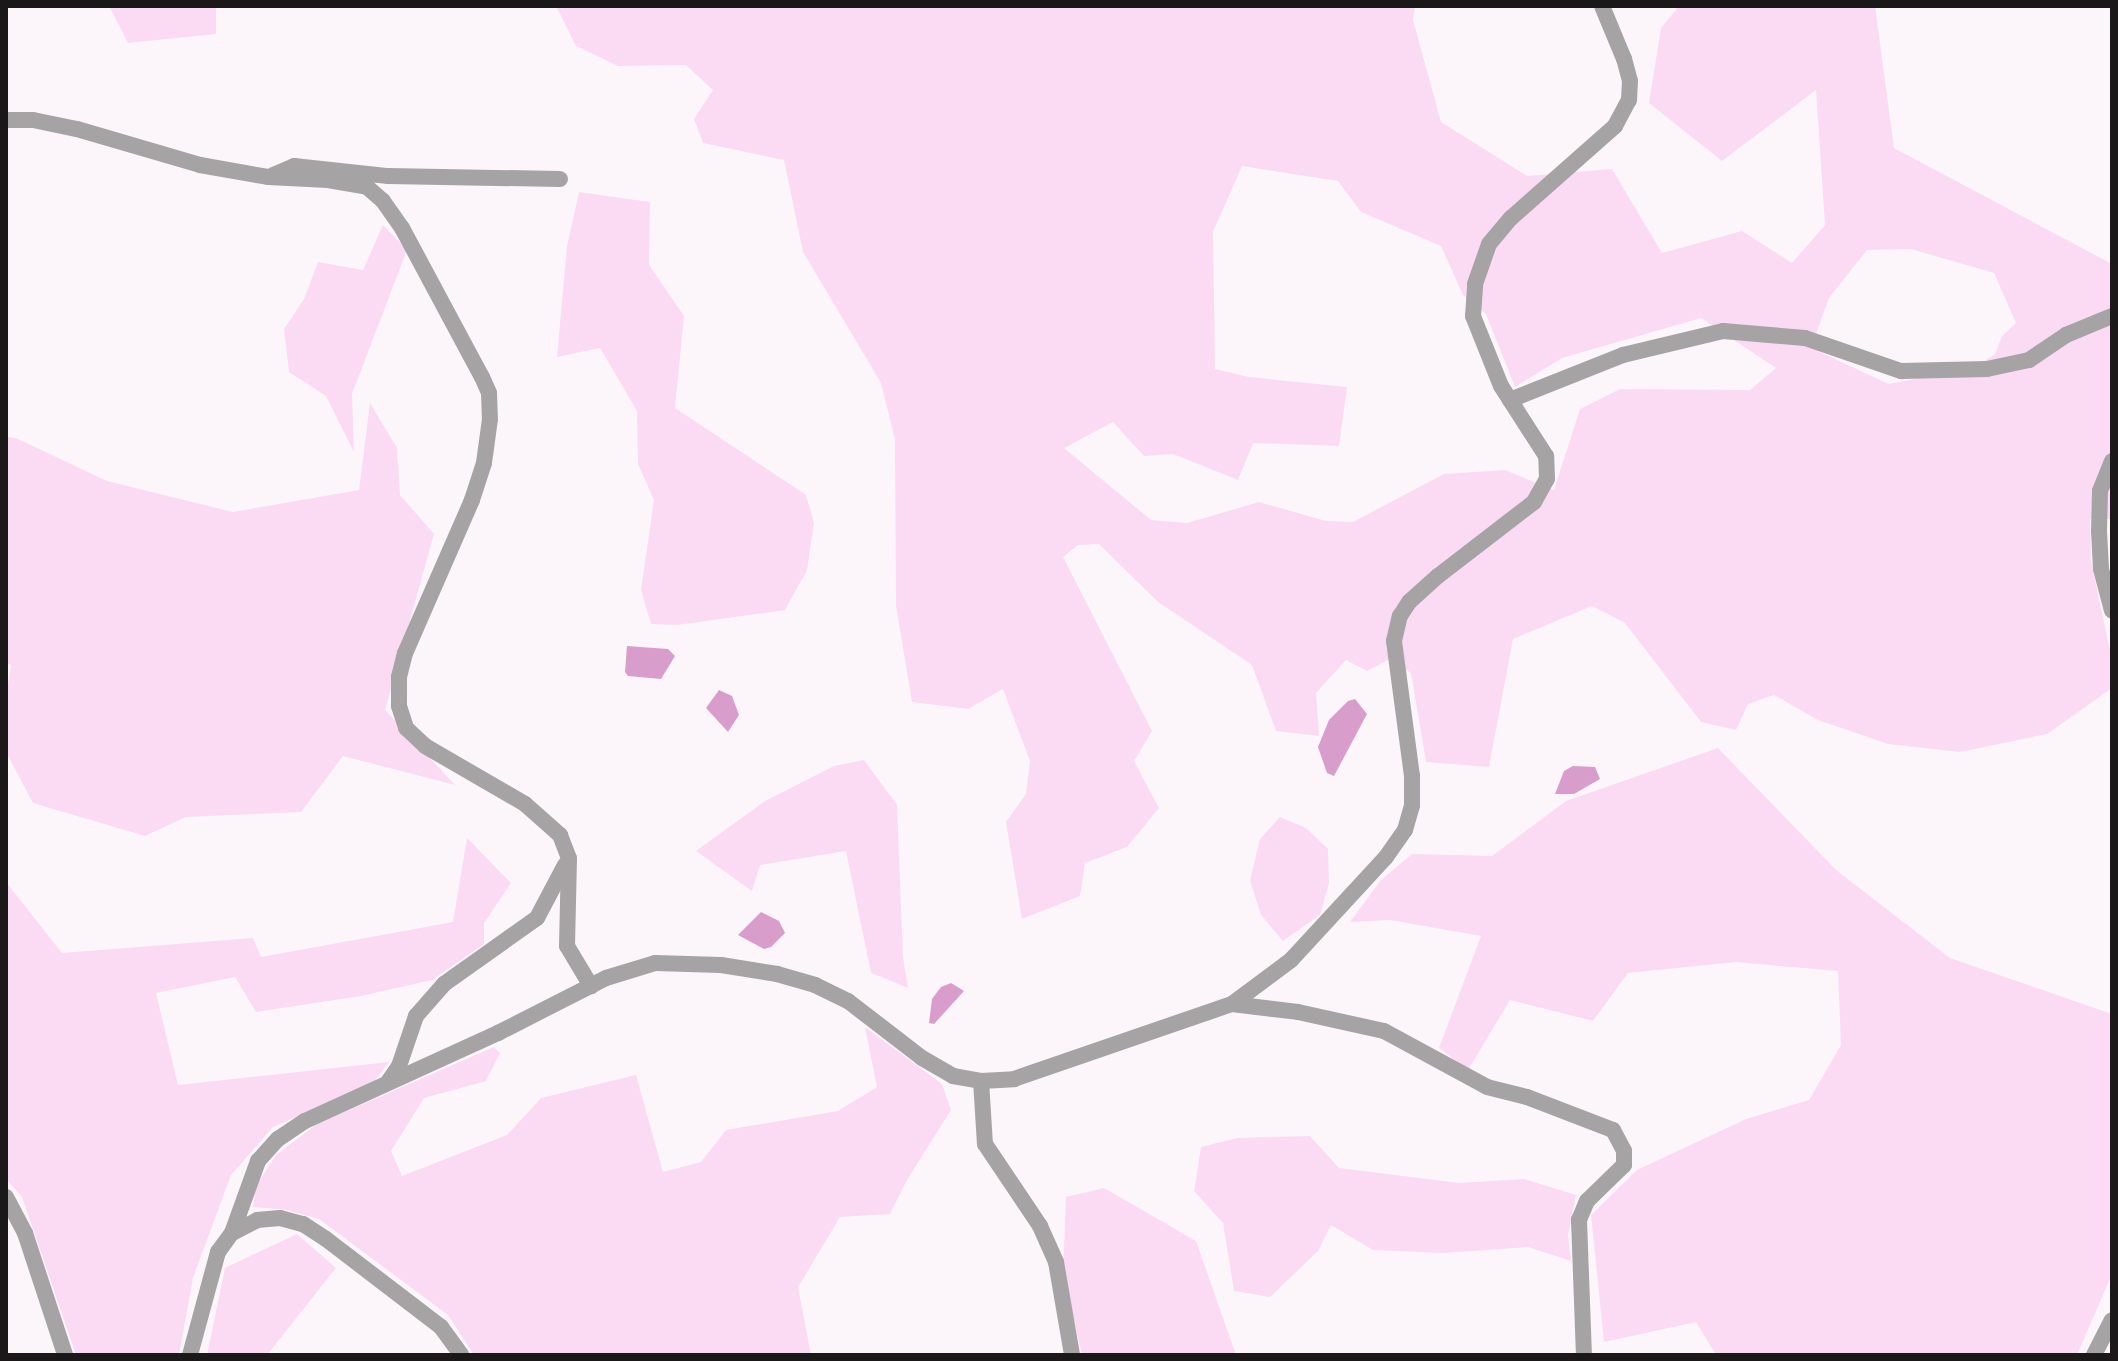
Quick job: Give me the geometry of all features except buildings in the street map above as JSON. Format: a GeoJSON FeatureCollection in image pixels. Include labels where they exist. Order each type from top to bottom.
{"type":"FeatureCollection","features":[{"type":"Feature","properties":{"kind":"street"},"geometry":{"type":"LineString","coordinates":[[190,1355],[218,1252],[232,1233],[258,1161],[278,1139],[305,1121],[591,986],[655,963],[721,965],[777,974],[815,985],[848,1001],[922,1058],[953,1076],[981,1081],[1014,1079],[1232,1004],[1291,960],[1386,857],[1405,830],[1412,805],[1412,776],[1395,627],[1409,602],[1534,502],[1547,479],[1546,456],[1510,400],[1473,316],[1477,275],[1489,244],[1511,218],[1615,126],[1629,100],[1630,81],[1624,59],[1602,6]]}},
{"type":"Feature","properties":{"kind":"street"},"geometry":{"type":"LineString","coordinates":[[6,120],[33,120],[77,129],[200,165],[268,177],[328,180],[367,187],[383,201],[402,228],[482,377],[489,393],[490,419],[484,463],[472,500],[405,653],[399,677],[399,706],[406,728],[425,746],[544,818],[560,835],[569,858],[567,946],[591,986]]}},
{"type":"Feature","properties":{"kind":"street"},"geometry":{"type":"LineString","coordinates":[[268,177],[294,166],[388,176],[560,179]]}},
{"type":"Feature","properties":{"kind":"street"},"geometry":{"type":"LineString","coordinates":[[1510,400],[1623,355],[1723,331],[1805,338],[1901,371],[1987,369],[2029,360],[2066,335],[2112,316]]}},
{"type":"Feature","properties":{"kind":"street"},"geometry":{"type":"LineString","coordinates":[[2112,461],[2100,491],[2099,531],[2101,569],[2112,611]]}},
{"type":"Feature","properties":{"kind":"street"},"geometry":{"type":"LineString","coordinates":[[387,1083],[399,1066],[416,1016],[444,984],[537,918],[569,858]]}},
{"type":"Feature","properties":{"kind":"street"},"geometry":{"type":"LineString","coordinates":[[1232,1004],[1298,1012],[1384,1031],[1487,1087],[1527,1097],[1613,1130],[1624,1151],[1624,1165],[1587,1201],[1579,1220],[1584,1355]]}},
{"type":"Feature","properties":{"kind":"street"},"geometry":{"type":"LineString","coordinates":[[981,1081],[985,1144],[1040,1226],[1056,1262],[1072,1355]]}},
{"type":"Feature","properties":{"kind":"street"},"geometry":{"type":"LineString","coordinates":[[6,1197],[25,1233],[65,1355]]}},
{"type":"Feature","properties":{"kind":"street"},"geometry":{"type":"LineString","coordinates":[[232,1233],[257,1220],[280,1218],[303,1224],[441,1327],[461,1355]]}},
{"type":"Feature","properties":{"kind":"street"},"geometry":{"type":"LineString","coordinates":[[2094,1355],[2112,1320]]}},
{"type":"Feature","properties":{"kind":"shaded area"},"geometry":{"type":"Polygon","coordinates":[[[109,6],[216,6],[216,34],[128,43],[109,6]]]}},
{"type":"Feature","properties":{"kind":"shaded area"},"geometry":{"type":"Polygon","coordinates":[[[556,6],[1415,6],[1413,20],[1441,122],[1527,176],[1612,169],[1662,253],[1742,231],[1792,263],[1825,225],[1816,90],[1722,161],[1649,103],[1661,28],[1679,6],[1875,6],[1894,148],[2112,264],[2112,519],[2090,519],[2091,561],[2112,660],[2112,688],[2047,734],[1960,752],[1888,744],[1818,720],[1774,695],[1748,704],[1736,730],[1701,722],[1625,623],[1592,606],[1513,639],[1489,767],[1426,762],[1411,673],[1390,659],[1367,671],[1346,660],[1316,693],[1319,736],[1276,731],[1252,665],[1158,602],[1099,544],[1078,545],[1063,557],[1152,731],[1134,761],[1159,808],[1127,847],[1085,863],[1080,896],[1022,919],[1006,822],[1026,794],[1030,761],[1003,689],[968,709],[912,702],[896,606],[895,439],[881,383],[803,252],[784,160],[703,143],[694,119],[713,90],[686,65],[618,66],[576,46],[556,6]],[[1242,166],[1213,232],[1215,369],[1249,377],[1347,387],[1339,446],[1253,443],[1238,480],[1173,454],[1144,456],[1113,422],[1064,448],[1151,520],[1187,523],[1259,502],[1326,521],[1353,522],[1444,474],[1505,470],[1554,490],[1580,409],[1620,389],[1750,390],[1776,368],[1701,318],[1562,358],[1515,387],[1486,314],[1463,295],[1441,246],[1361,212],[1338,181],[1242,166]],[[1911,249],[1867,250],[1829,298],[1811,348],[1889,384],[1977,366],[1995,354],[2002,336],[2016,323],[1994,273],[1911,249]]]}},
{"type":"Feature","properties":{"kind":"shaded area"},"geometry":{"type":"Polygon","coordinates":[[[579,192],[650,202],[649,265],[684,316],[675,408],[806,495],[814,523],[807,570],[785,610],[677,625],[651,624],[641,590],[654,500],[638,464],[637,411],[600,348],[557,357],[567,246],[579,192]]]}},
{"type":"Feature","properties":{"kind":"shaded area"},"geometry":{"type":"Polygon","coordinates":[[[383,225],[407,250],[352,394],[354,452],[326,396],[289,372],[284,329],[304,299],[318,262],[363,270],[383,225]]]}},
{"type":"Feature","properties":{"kind":"shaded area"},"geometry":{"type":"Polygon","coordinates":[[[370,403],[397,448],[400,495],[434,534],[385,710],[455,785],[343,756],[301,812],[186,817],[145,836],[33,803],[6,752],[6,698],[11,665],[6,663],[6,437],[16,438],[107,481],[233,512],[359,490],[370,403]]]}},
{"type":"Feature","properties":{"kind":"shaded area"},"geometry":{"type":"Polygon","coordinates":[[[627,646],[668,649],[675,656],[661,679],[628,676],[625,672],[627,646]]]}},
{"type":"Feature","properties":{"kind":"shaded area"},"geometry":{"type":"Polygon","coordinates":[[[719,690],[732,696],[739,715],[728,732],[706,708],[719,690]]]}},
{"type":"Feature","properties":{"kind":"shaded area"},"geometry":{"type":"Polygon","coordinates":[[[1355,699],[1367,714],[1334,776],[1327,773],[1318,747],[1329,720],[1348,701],[1355,699]]]}},
{"type":"Feature","properties":{"kind":"shaded area"},"geometry":{"type":"Polygon","coordinates":[[[1718,748],[1836,870],[1950,958],[2112,1014],[2112,1274],[2077,1355],[1716,1355],[1696,1322],[1604,1342],[1591,1215],[1637,1170],[1746,1119],[1809,1100],[1841,1045],[1838,971],[1736,962],[1628,973],[1593,1021],[1510,1000],[1468,1070],[1439,1048],[1481,936],[1390,920],[1350,922],[1381,880],[1412,854],[1492,856],[1566,801],[1718,748]]]}},
{"type":"Feature","properties":{"kind":"shaded area"},"geometry":{"type":"Polygon","coordinates":[[[864,760],[897,805],[903,957],[908,988],[871,973],[846,851],[760,865],[752,891],[696,851],[765,801],[834,766],[864,760]]]}},
{"type":"Feature","properties":{"kind":"shaded area"},"geometry":{"type":"Polygon","coordinates":[[[1573,766],[1595,767],[1600,779],[1574,794],[1555,794],[1564,771],[1573,766]]]}},
{"type":"Feature","properties":{"kind":"shaded area"},"geometry":{"type":"Polygon","coordinates":[[[1280,817],[1306,828],[1328,849],[1329,883],[1320,915],[1283,941],[1261,915],[1250,881],[1260,839],[1280,817]]]}},
{"type":"Feature","properties":{"kind":"shaded area"},"geometry":{"type":"Polygon","coordinates":[[[467,838],[511,883],[484,923],[484,944],[432,980],[361,996],[256,1012],[235,977],[156,993],[178,1085],[389,1062],[372,1084],[273,1127],[231,1175],[193,1278],[179,1355],[76,1355],[22,1197],[6,1179],[6,882],[62,953],[253,938],[261,957],[453,922],[467,838]]]}},
{"type":"Feature","properties":{"kind":"shaded area"},"geometry":{"type":"Polygon","coordinates":[[[761,912],[779,921],[785,933],[771,947],[764,949],[738,935],[761,912]]]}},
{"type":"Feature","properties":{"kind":"shaded area"},"geometry":{"type":"Polygon","coordinates":[[[951,983],[964,991],[934,1024],[929,1023],[932,999],[941,987],[951,983]]]}},
{"type":"Feature","properties":{"kind":"shaded area"},"geometry":{"type":"Polygon","coordinates":[[[865,1027],[942,1084],[951,1110],[907,1180],[890,1214],[840,1217],[798,1287],[811,1355],[474,1355],[448,1315],[319,1219],[286,1210],[253,1207],[256,1186],[276,1155],[317,1124],[494,1047],[500,1053],[486,1081],[424,1098],[391,1151],[402,1176],[507,1135],[541,1098],[636,1075],[663,1172],[701,1162],[726,1130],[838,1111],[877,1087],[865,1027]]]}},
{"type":"Feature","properties":{"kind":"shaded area"},"geometry":{"type":"Polygon","coordinates":[[[1310,1136],[1339,1168],[1459,1183],[1524,1179],[1576,1195],[1568,1235],[1571,1261],[1528,1247],[1443,1253],[1373,1250],[1331,1225],[1318,1251],[1270,1297],[1234,1291],[1223,1223],[1194,1191],[1201,1147],[1237,1138],[1310,1136]]]}},
{"type":"Feature","properties":{"kind":"shaded area"},"geometry":{"type":"Polygon","coordinates":[[[1104,1188],[1196,1241],[1236,1355],[1082,1355],[1063,1272],[1066,1197],[1104,1188]]]}},
{"type":"Feature","properties":{"kind":"shaded area"},"geometry":{"type":"Polygon","coordinates":[[[297,1234],[336,1268],[267,1355],[207,1355],[225,1268],[297,1234]]]}}]}
